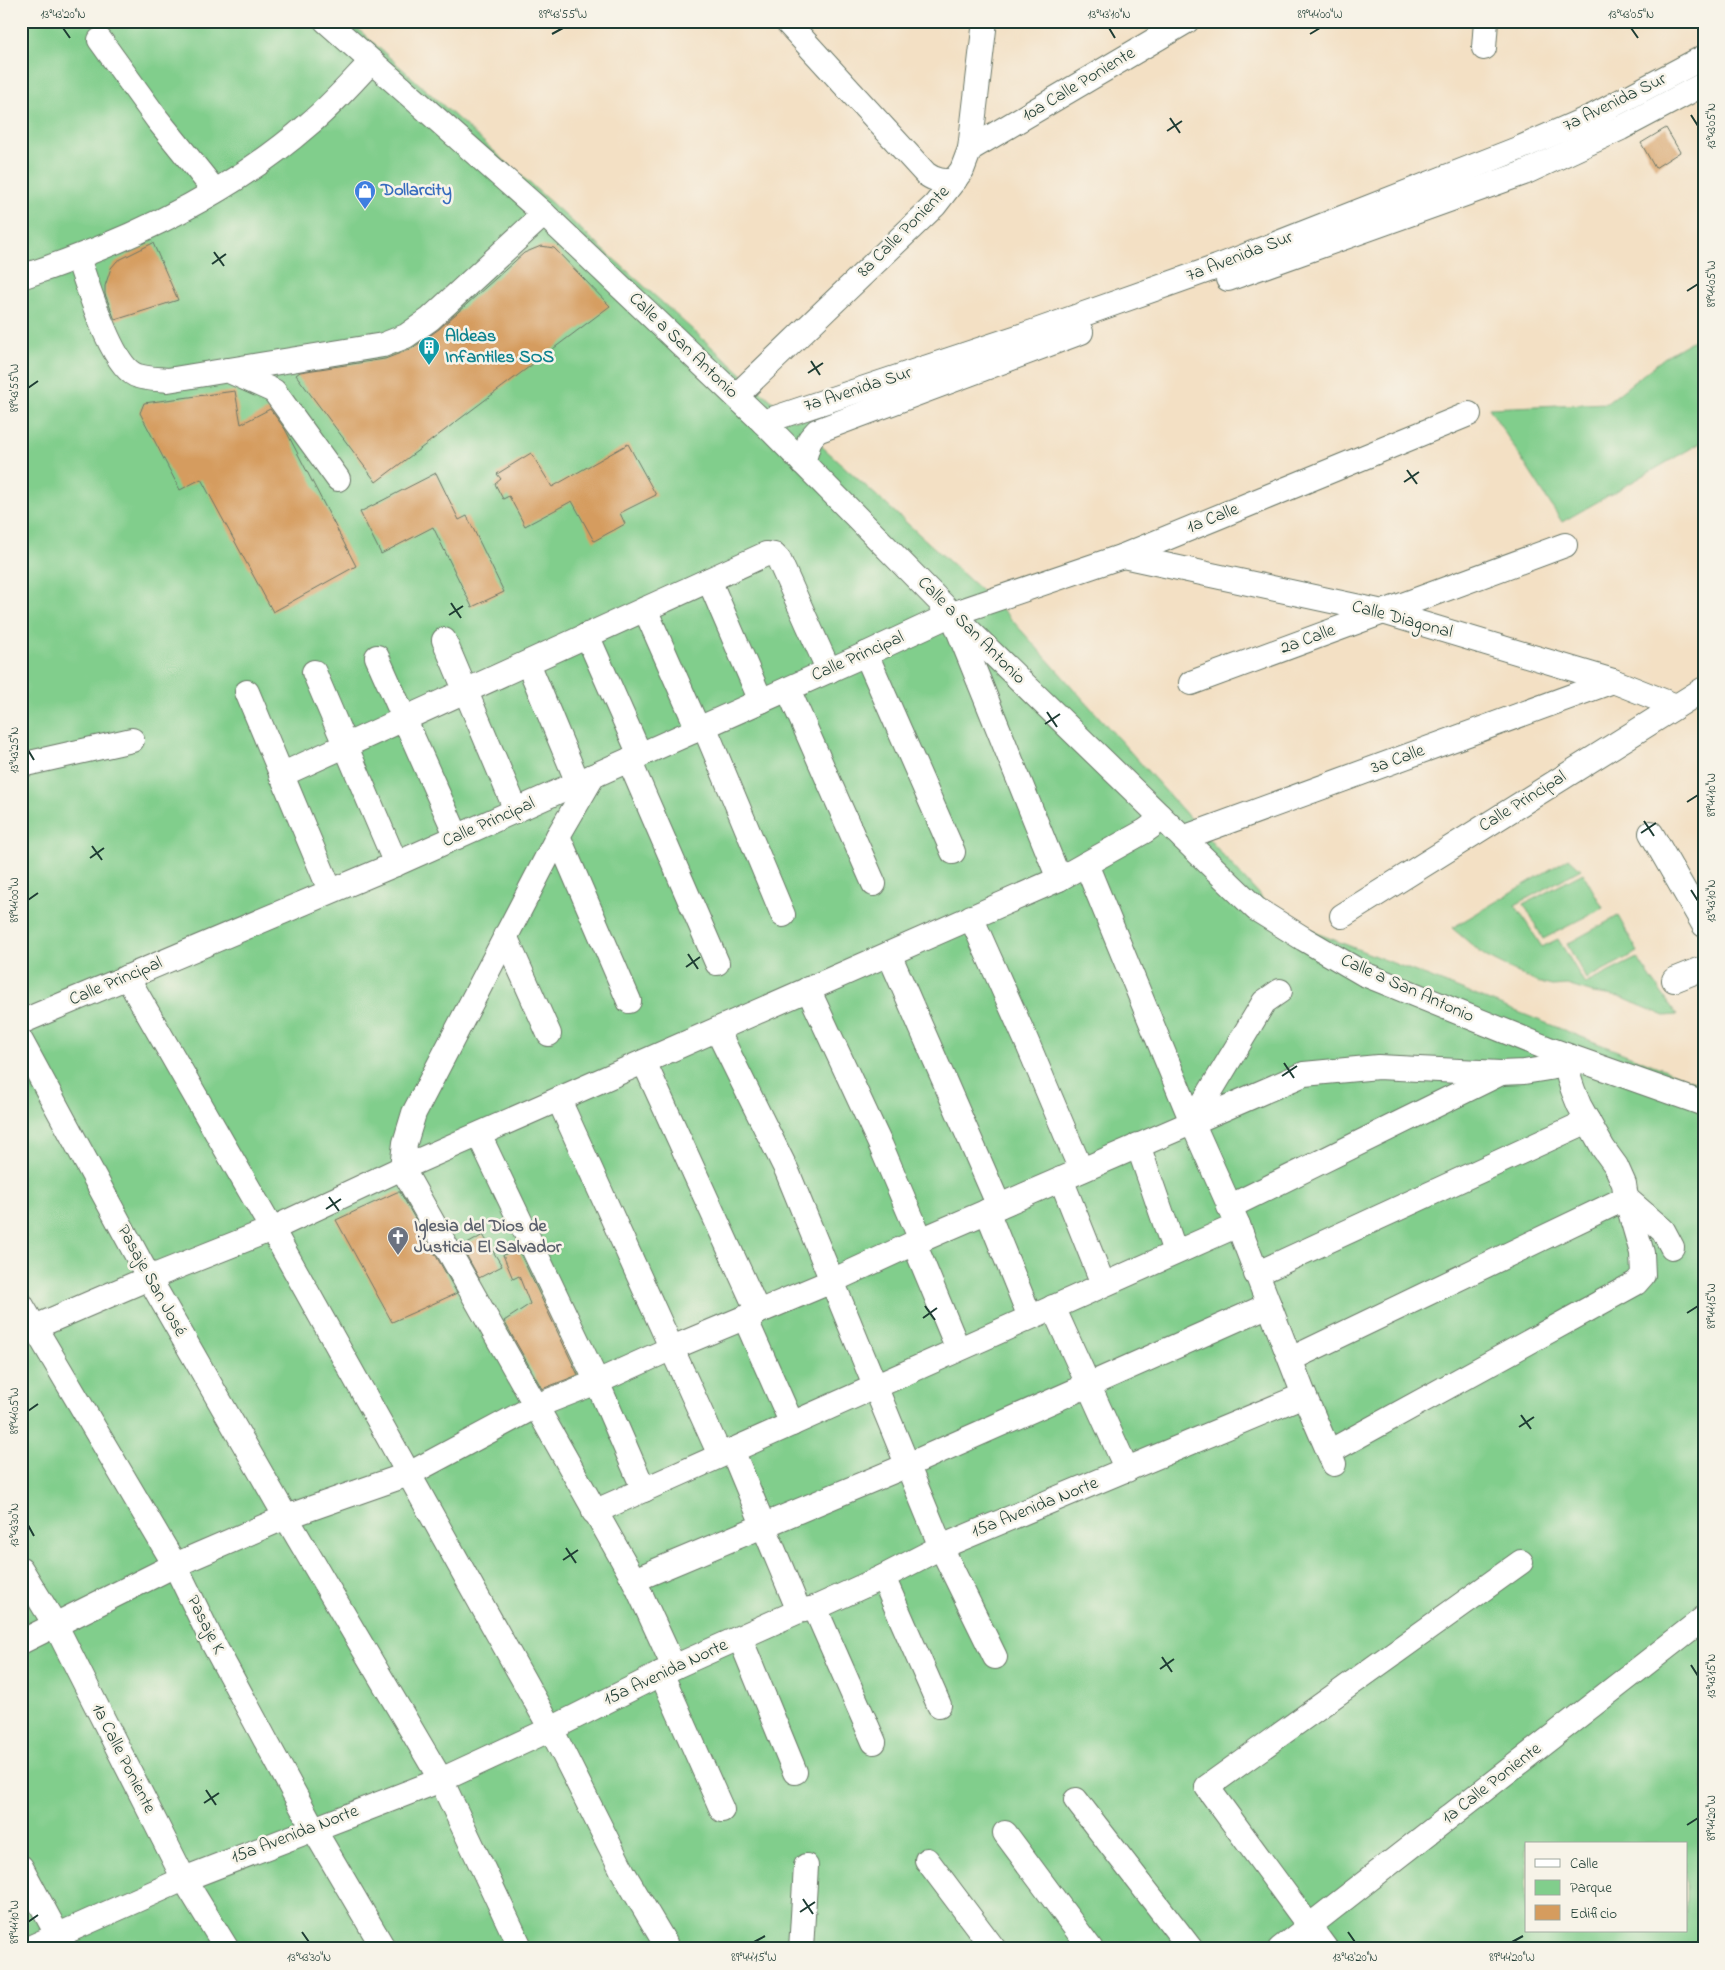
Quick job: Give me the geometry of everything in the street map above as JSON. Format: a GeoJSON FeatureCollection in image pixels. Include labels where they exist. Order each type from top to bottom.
{"type":"FeatureCollection","features":[{"type":"Feature","properties":{"kind":"street","name":"Calle a San Antonio"},"geometry":{"type":"LineString","coordinates":[[326,21],[544,214],[736,396],[952,614],[1256,909],[1304,940],[1364,974],[1571,1057],[1704,1104]]}},
{"type":"Feature","properties":{"kind":"street"},"geometry":{"type":"LineString","coordinates":[[786,21],[926,174],[935,180],[944,182],[955,180]]}},
{"type":"Feature","properties":{"kind":"street","name":"8a Calle Poniente"},"geometry":{"type":"LineString","coordinates":[[736,396],[935,205],[962,170],[970,149],[985,21]]}},
{"type":"Feature","properties":{"kind":"street","name":"10a Calle Poniente"},"geometry":{"type":"LineString","coordinates":[[970,149],[1188,21]]}},
{"type":"Feature","properties":{"kind":"street"},"geometry":{"type":"LineString","coordinates":[[1484,48],[1486,21]]}},
{"type":"Feature","properties":{"kind":"street"},"geometry":{"type":"LineString","coordinates":[[100,40],[157,119],[215,192]]}},
{"type":"Feature","properties":{"kind":"street","name":"7a Avenida Sur"},"geometry":{"type":"LineString","coordinates":[[763,422],[1033,332],[1217,267],[1520,148],[1593,116],[1704,57]]}},
{"type":"Feature","properties":{"kind":"street"},"geometry":{"type":"LineString","coordinates":[[21,277],[78,258],[146,227],[215,192],[257,164],[308,125],[336,100],[371,62]]}},
{"type":"Feature","properties":{"kind":"street","name":"7a Avenida Sur"},"geometry":{"type":"LineString","coordinates":[[803,463],[810,439],[817,431],[1036,348],[1524,173],[1621,128],[1704,84]]}},
{"type":"Feature","properties":{"kind":"street"},"geometry":{"type":"LineString","coordinates":[[78,258],[100,320],[116,357],[136,376],[168,380],[384,345],[406,336],[430,319],[544,214]]}},
{"type":"Feature","properties":{"kind":"street"},"geometry":{"type":"LineString","coordinates":[[227,370],[274,392],[338,479]]}},
{"type":"Feature","properties":{"kind":"street","name":"1a Calle"},"geometry":{"type":"LineString","coordinates":[[952,614],[1123,556],[1469,414]]}},
{"type":"Feature","properties":{"kind":"street","name":"2a Calle"},"geometry":{"type":"LineString","coordinates":[[1191,683],[1565,546]]}},
{"type":"Feature","properties":{"kind":"street"},"geometry":{"type":"LineString","coordinates":[[281,776],[766,554],[774,555],[779,560],[829,671]]}},
{"type":"Feature","properties":{"kind":"street","name":"Calle Diagonal"},"geometry":{"type":"LineString","coordinates":[[1123,556],[1383,612],[1613,681],[1676,706]]}},
{"type":"Feature","properties":{"kind":"street"},"geometry":{"type":"LineString","coordinates":[[709,580],[761,701]]}},
{"type":"Feature","properties":{"kind":"street"},"geometry":{"type":"LineString","coordinates":[[645,609],[701,728],[783,915]]}},
{"type":"Feature","properties":{"kind":"street"},"geometry":{"type":"LineString","coordinates":[[952,614],[1059,879]]}},
{"type":"Feature","properties":{"kind":"street","name":"Calle Principal"},"geometry":{"type":"LineString","coordinates":[[21,1022],[330,890],[396,864],[829,671],[952,614]]}},
{"type":"Feature","properties":{"kind":"street"},"geometry":{"type":"LineString","coordinates":[[588,635],[716,964]]}},
{"type":"Feature","properties":{"kind":"street"},"geometry":{"type":"LineString","coordinates":[[444,640],[516,810]]}},
{"type":"Feature","properties":{"kind":"street"},"geometry":{"type":"LineString","coordinates":[[866,654],[953,852]]}},
{"type":"Feature","properties":{"kind":"street"},"geometry":{"type":"LineString","coordinates":[[377,656],[457,837]]}},
{"type":"Feature","properties":{"kind":"street"},"geometry":{"type":"LineString","coordinates":[[528,662],[586,779],[414,1112],[405,1143],[402,1168],[634,1580],[722,1810]]}},
{"type":"Feature","properties":{"kind":"street"},"geometry":{"type":"LineString","coordinates":[[314,672],[396,864]]}},
{"type":"Feature","properties":{"kind":"street","name":"3a Calle"},"geometry":{"type":"LineString","coordinates":[[1183,838],[1613,681]]}},
{"type":"Feature","properties":{"kind":"street"},"geometry":{"type":"LineString","coordinates":[[788,689],[874,884]]}},
{"type":"Feature","properties":{"kind":"street","name":"Calle Principal"},"geometry":{"type":"LineString","coordinates":[[1342,916],[1704,689]]}},
{"type":"Feature","properties":{"kind":"street"},"geometry":{"type":"LineString","coordinates":[[247,692],[330,890]]}},
{"type":"Feature","properties":{"kind":"street"},"geometry":{"type":"LineString","coordinates":[[21,766],[132,740]]}},
{"type":"Feature","properties":{"kind":"street"},"geometry":{"type":"LineString","coordinates":[[28,1330],[149,1278],[272,1229],[402,1168],[1059,879],[1145,832],[1152,826],[1159,815]]}},
{"type":"Feature","properties":{"kind":"street"},"geometry":{"type":"LineString","coordinates":[[1651,833],[1704,925]]}},
{"type":"Feature","properties":{"kind":"street"},"geometry":{"type":"LineString","coordinates":[[558,836],[629,1001]]}},
{"type":"Feature","properties":{"kind":"street"},"geometry":{"type":"LineString","coordinates":[[1086,864],[1192,1122],[1233,1216],[1331,1458],[1636,1282],[1643,1275],[1642,1253],[1626,1198],[1624,1184],[1616,1166],[1603,1148],[1579,1105],[1569,1078],[1571,1057]]}},
{"type":"Feature","properties":{"kind":"street"},"geometry":{"type":"LineString","coordinates":[[971,917],[1026,1040],[1071,1175],[1103,1284]]}},
{"type":"Feature","properties":{"kind":"street"},"geometry":{"type":"LineString","coordinates":[[505,936],[549,1034]]}},
{"type":"Feature","properties":{"kind":"street"},"geometry":{"type":"LineString","coordinates":[[889,954],[993,1208],[1030,1317]]}},
{"type":"Feature","properties":{"kind":"street"},"geometry":{"type":"LineString","coordinates":[[1674,980],[1704,968]]}},
{"type":"Feature","properties":{"kind":"street"},"geometry":{"type":"LineString","coordinates":[[126,977],[272,1229],[551,1729],[623,1872],[665,1943],[664,1949]]}},
{"type":"Feature","properties":{"kind":"street"},"geometry":{"type":"LineString","coordinates":[[808,989],[881,1146],[958,1350]]}},
{"type":"Feature","properties":{"kind":"street"},"geometry":{"type":"LineString","coordinates":[[1192,1122],[1264,1002],[1280,991]]}},
{"type":"Feature","properties":{"kind":"street"},"geometry":{"type":"LineString","coordinates":[[716,1030],[786,1170],[941,1547],[995,1657]]}},
{"type":"Feature","properties":{"kind":"street","name":"Pasaje San José"},"geometry":{"type":"LineString","coordinates":[[21,1041],[149,1278],[286,1517],[441,1780],[521,1949]]}},
{"type":"Feature","properties":{"kind":"street"},"geometry":{"type":"LineString","coordinates":[[21,1642],[176,1565],[286,1517],[409,1474],[536,1406],[597,1382],[672,1348],[832,1281],[917,1241],[1304,1074],[1378,1067],[1500,1073],[1555,1067],[1571,1057]]}},
{"type":"Feature","properties":{"kind":"street"},"geometry":{"type":"LineString","coordinates":[[644,1062],[752,1315],[792,1424]]}},
{"type":"Feature","properties":{"kind":"street"},"geometry":{"type":"LineString","coordinates":[[594,1512],[1175,1252],[1233,1216],[1500,1073]]}},
{"type":"Feature","properties":{"kind":"street"},"geometry":{"type":"LineString","coordinates":[[559,1100],[672,1348],[874,1742]]}},
{"type":"Feature","properties":{"kind":"street"},"geometry":{"type":"LineString","coordinates":[[1256,1274],[1588,1121]]}},
{"type":"Feature","properties":{"kind":"street"},"geometry":{"type":"LineString","coordinates":[[479,1135],[597,1382],[644,1490]]}},
{"type":"Feature","properties":{"kind":"street"},"geometry":{"type":"LineString","coordinates":[[1138,1145],[1175,1252]]}},
{"type":"Feature","properties":{"kind":"street"},"geometry":{"type":"LineString","coordinates":[[1626,1198],[1663,1230],[1672,1247]]}},
{"type":"Feature","properties":{"kind":"street"},"geometry":{"type":"LineString","coordinates":[[1291,1358],[1626,1198]]}},
{"type":"Feature","properties":{"kind":"street","name":"Pasaje K"},"geometry":{"type":"LineString","coordinates":[[21,1304],[28,1330],[176,1565],[213,1642],[313,1828],[384,1949]]}},
{"type":"Feature","properties":{"kind":"street"},"geometry":{"type":"LineString","coordinates":[[634,1580],[908,1465],[1269,1305]]}},
{"type":"Feature","properties":{"kind":"street"},"geometry":{"type":"LineString","coordinates":[[1053,1307],[1127,1470]]}},
{"type":"Feature","properties":{"kind":"street","name":"15a Avenida Norte"},"geometry":{"type":"LineString","coordinates":[[27,1949],[62,1942],[184,1879],[441,1780],[551,1729],[668,1670],[884,1576],[941,1547],[1304,1394]]}},
{"type":"Feature","properties":{"kind":"street"},"geometry":{"type":"LineString","coordinates":[[1326,1949],[1207,1787],[1521,1562]]}},
{"type":"Feature","properties":{"kind":"street","name":"1a Calle Poniente"},"geometry":{"type":"LineString","coordinates":[[21,1569],[56,1626],[184,1879],[227,1949]]}},
{"type":"Feature","properties":{"kind":"street"},"geometry":{"type":"LineString","coordinates":[[884,1576],[940,1705]]}},
{"type":"Feature","properties":{"kind":"street","name":"1a Calle Poniente"},"geometry":{"type":"LineString","coordinates":[[1280,1949],[1704,1618]]}},
{"type":"Feature","properties":{"kind":"street"},"geometry":{"type":"LineString","coordinates":[[740,1638],[795,1772]]}},
{"type":"Feature","properties":{"kind":"street"},"geometry":{"type":"LineString","coordinates":[[1076,1800],[1191,1949]]}},
{"type":"Feature","properties":{"kind":"street"},"geometry":{"type":"LineString","coordinates":[[1005,1833],[1091,1949]]}},
{"type":"Feature","properties":{"kind":"street"},"geometry":{"type":"LineString","coordinates":[[927,1860],[994,1949]]}},
{"type":"Feature","properties":{"kind":"street"},"geometry":{"type":"LineString","coordinates":[[801,1949],[806,1866]]}},
{"type":"Feature","properties":{"kind":"street"},"geometry":{"type":"LineString","coordinates":[[21,1867],[62,1942]]}},
{"type":"Feature","properties":{"kind":"green space"},"geometry":{"type":"Polygon","coordinates":[[[21,21],[349,21],[793,420],[809,418],[807,433],[1002,609],[1277,915],[1319,934],[1704,1085],[1704,1949],[21,1949],[21,21]]]}},
{"type":"Feature","properties":{"kind":"green space"},"geometry":{"type":"Polygon","coordinates":[[[1704,334],[1704,441],[1562,522],[1489,408],[1607,403],[1669,354],[1704,334]]]}},
{"type":"Feature","properties":{"kind":"green space"},"geometry":{"type":"Polygon","coordinates":[[[1569,858],[1581,869],[1515,905],[1542,947],[1558,939],[1585,984],[1637,958],[1677,1015],[1665,1016],[1620,997],[1593,993],[1567,985],[1552,986],[1536,982],[1485,956],[1452,928],[1569,858]]]}},
{"type":"Feature","properties":{"kind":"green space"},"geometry":{"type":"Polygon","coordinates":[[[1583,873],[1603,908],[1543,939],[1524,904],[1583,873]]]}},
{"type":"Feature","properties":{"kind":"green space"},"geometry":{"type":"Polygon","coordinates":[[[1618,916],[1638,952],[1586,979],[1567,944],[1618,916]]]}},
{"type":"Feature","properties":{"kind":"building"},"geometry":{"type":"Polygon","coordinates":[[[1666,128],[1680,152],[1655,168],[1641,143],[1666,128]]]}},
{"type":"Feature","properties":{"kind":"building"},"geometry":{"type":"Polygon","coordinates":[[[153,243],[178,300],[115,320],[105,294],[105,286],[111,268],[117,261],[153,243]]]}},
{"type":"Feature","properties":{"kind":"building","name":"Aldeas Infantiles SOS"},"geometry":{"type":"Polygon","coordinates":[[[541,246],[554,248],[610,306],[376,482],[296,375],[300,372],[385,359],[411,349],[439,329],[524,253],[541,246]]]}},
{"type":"Feature","properties":{"kind":"building"},"geometry":{"type":"Polygon","coordinates":[[[235,391],[241,424],[270,409],[285,429],[356,566],[273,612],[201,479],[180,490],[140,413],[144,403],[235,391]]]}},
{"type":"Feature","properties":{"kind":"building"},"geometry":{"type":"Polygon","coordinates":[[[628,444],[656,495],[620,513],[625,524],[594,541],[572,501],[525,526],[509,496],[503,499],[495,484],[501,479],[497,474],[531,453],[552,487],[628,444]]]}},
{"type":"Feature","properties":{"kind":"building"},"geometry":{"type":"Polygon","coordinates":[[[436,473],[459,520],[467,516],[504,592],[472,607],[433,527],[381,554],[360,512],[436,473]]]}},
{"type":"Feature","properties":{"kind":"building","name":"Iglesia del Dios de Justicia El Salvador"},"geometry":{"type":"Polygon","coordinates":[[[400,1192],[457,1293],[392,1322],[336,1220],[400,1192]]]}},
{"type":"Feature","properties":{"kind":"building"},"geometry":{"type":"Polygon","coordinates":[[[483,1235],[502,1266],[479,1278],[462,1247],[483,1235]]]}},
{"type":"Feature","properties":{"kind":"building"},"geometry":{"type":"Polygon","coordinates":[[[518,1249],[578,1375],[542,1389],[504,1321],[530,1304],[519,1276],[513,1279],[503,1255],[518,1249]]]}},
{"type":"Feature","properties":{"kind":"place","name":"Dollarcity"},"geometry":{"type":"Point","coordinates":[365,210]}},
{"type":"Feature","properties":{"kind":"place","name":"Aldeas Infantiles SOS"},"geometry":{"type":"Point","coordinates":[429,366]}},
{"type":"Feature","properties":{"kind":"place","name":"Iglesia del Dios de Justicia El Salvador"},"geometry":{"type":"Point","coordinates":[398,1256]}}]}
